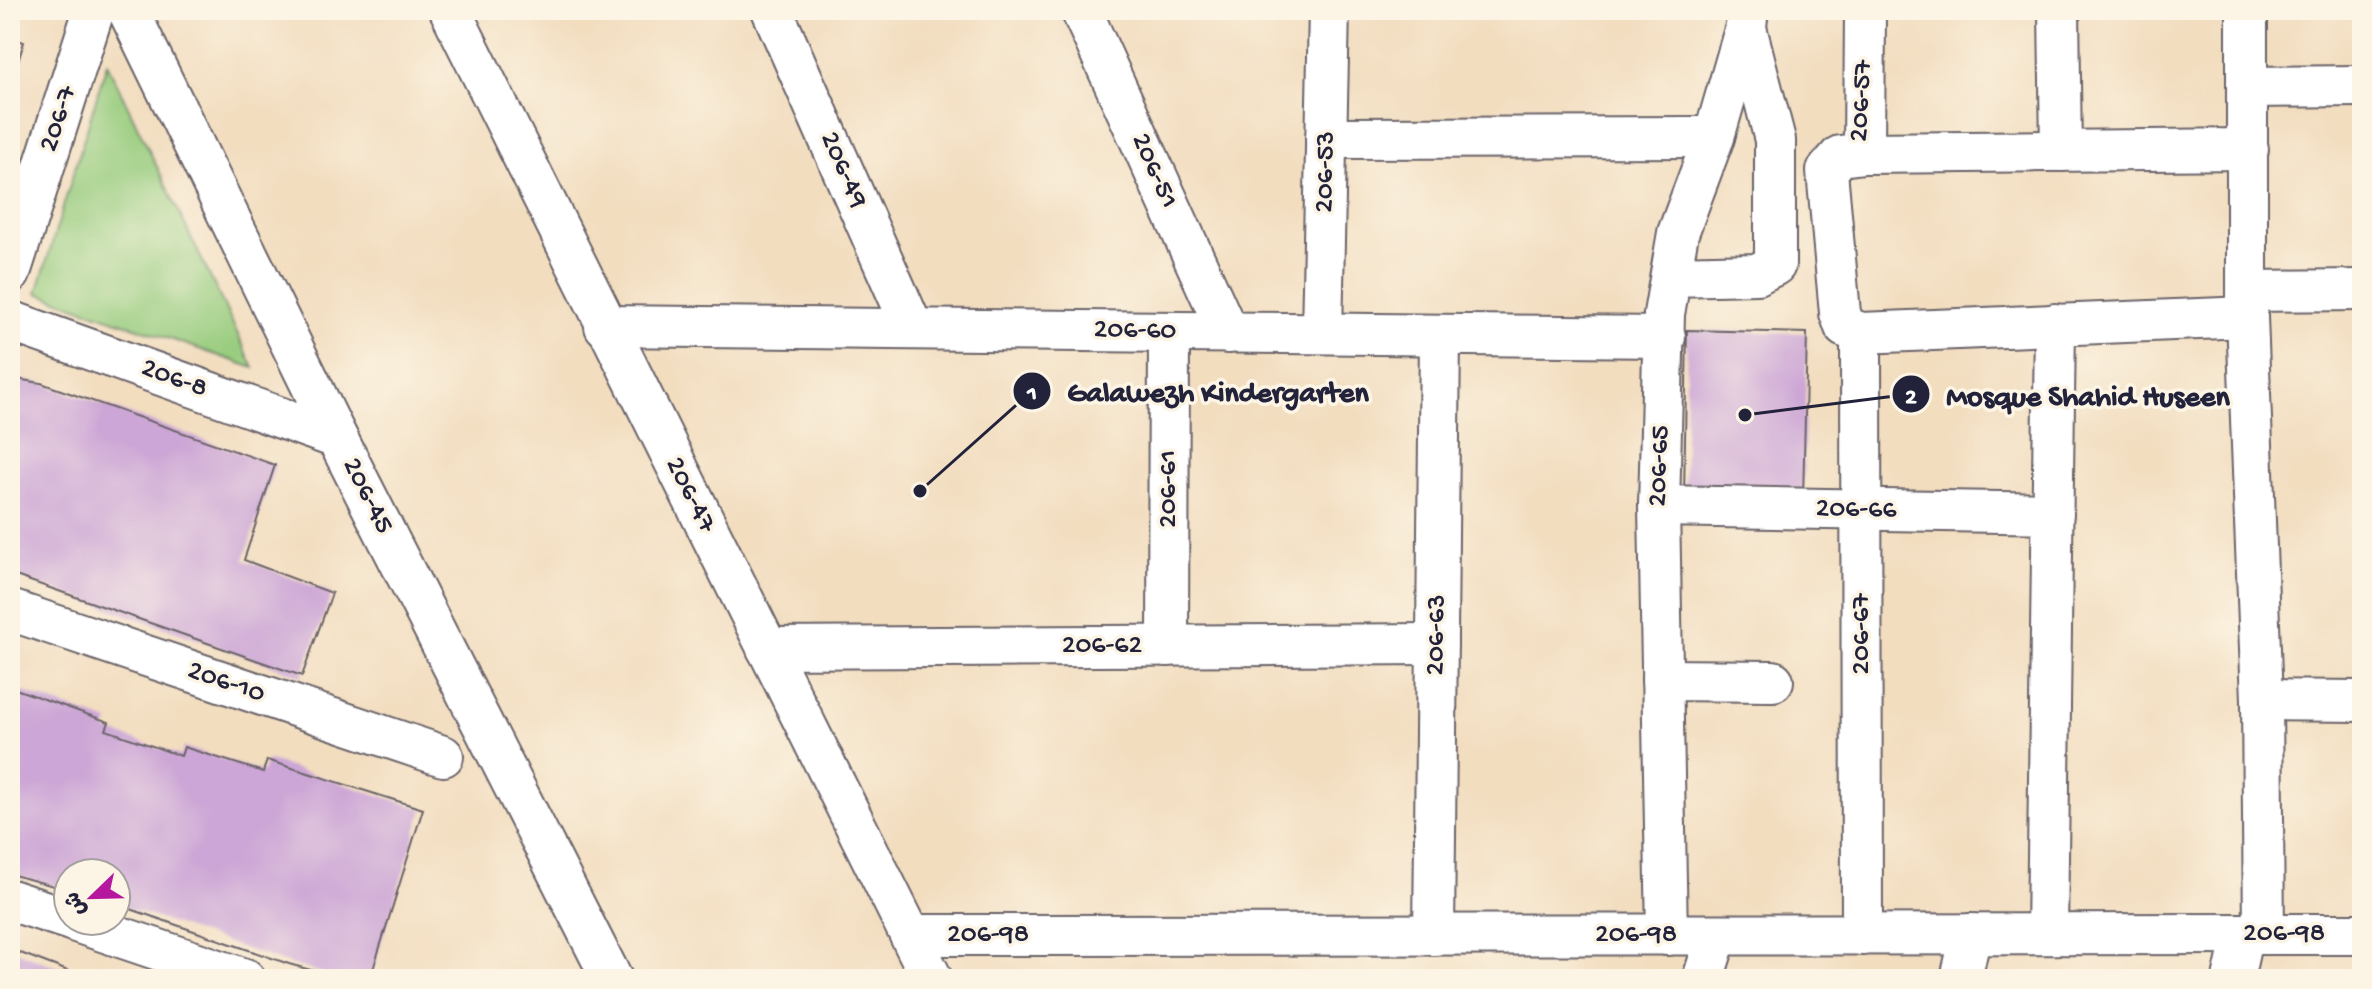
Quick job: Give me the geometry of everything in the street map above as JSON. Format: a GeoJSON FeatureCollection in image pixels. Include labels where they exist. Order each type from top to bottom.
{"type":"FeatureCollection","features":[{"type":"Feature","properties":{"kind":"street","name":"206-7"},"geometry":{"type":"LineString","coordinates":[[10,273],[94,10]]}},
{"type":"Feature","properties":{"kind":"street","name":"206-45"},"geometry":{"type":"LineString","coordinates":[[128,10],[337,438],[612,979]]}},
{"type":"Feature","properties":{"kind":"street","name":"206-47"},"geometry":{"type":"LineString","coordinates":[[450,10],[932,979]]}},
{"type":"Feature","properties":{"kind":"street","name":"206-49"},"geometry":{"type":"LineString","coordinates":[[772,10],[913,329]]}},
{"type":"Feature","properties":{"kind":"street","name":"206-51"},"geometry":{"type":"LineString","coordinates":[[1081,10],[1228,333]]}},
{"type":"Feature","properties":{"kind":"street","name":"206-53"},"geometry":{"type":"LineString","coordinates":[[1322,333],[1329,10]]}},
{"type":"Feature","properties":{"kind":"street","name":"206-57"},"geometry":{"type":"LineString","coordinates":[[1850,323],[1827,171],[1840,156],[1864,153],[1865,10]]}},
{"type":"Feature","properties":{"kind":"street"},"geometry":{"type":"LineString","coordinates":[[2059,10],[2061,151]]}},
{"type":"Feature","properties":{"kind":"street"},"geometry":{"type":"LineString","coordinates":[[2233,979],[2253,934],[2262,700],[2248,304],[2247,10]]}},
{"type":"Feature","properties":{"kind":"street"},"geometry":{"type":"LineString","coordinates":[[1671,276],[1757,274],[1775,265],[1775,140],[1747,18]]}},
{"type":"Feature","properties":{"kind":"street","name":"206-65"},"geometry":{"type":"LineString","coordinates":[[1667,935],[1659,506],[1664,314],[1678,233],[1714,137],[1747,18]]}},
{"type":"Feature","properties":{"kind":"street"},"geometry":{"type":"LineString","coordinates":[[2247,87],[2362,86]]}},
{"type":"Feature","properties":{"kind":"street"},"geometry":{"type":"LineString","coordinates":[[1326,138],[1714,137]]}},
{"type":"Feature","properties":{"kind":"street"},"geometry":{"type":"LineString","coordinates":[[1864,153],[2248,149]]}},
{"type":"Feature","properties":{"kind":"street"},"geometry":{"type":"LineString","coordinates":[[1850,323],[2055,324],[2362,290]]}},
{"type":"Feature","properties":{"kind":"street","name":"206-8"},"geometry":{"type":"LineString","coordinates":[[10,321],[337,438]]}},
{"type":"Feature","properties":{"kind":"street","name":"206-67"},"geometry":{"type":"LineString","coordinates":[[1850,323],[1863,510],[1862,935]]}},
{"type":"Feature","properties":{"kind":"street"},"geometry":{"type":"LineString","coordinates":[[2047,934],[2055,324]]}},
{"type":"Feature","properties":{"kind":"street","name":"206-60"},"geometry":{"type":"LineString","coordinates":[[605,326],[1665,337]]}},
{"type":"Feature","properties":{"kind":"street","name":"206-61"},"geometry":{"type":"LineString","coordinates":[[1168,646],[1169,332]]}},
{"type":"Feature","properties":{"kind":"street","name":"206-63"},"geometry":{"type":"LineString","coordinates":[[1434,935],[1440,335]]}},
{"type":"Feature","properties":{"kind":"street","name":"206-66"},"geometry":{"type":"LineString","coordinates":[[1659,506],[2053,513]]}},
{"type":"Feature","properties":{"kind":"street","name":"206-10"},"geometry":{"type":"LineString","coordinates":[[10,610],[443,756]]}},
{"type":"Feature","properties":{"kind":"street","name":"206-62"},"geometry":{"type":"LineString","coordinates":[[767,648],[1437,644]]}},
{"type":"Feature","properties":{"kind":"street"},"geometry":{"type":"LineString","coordinates":[[1662,680],[1773,681]]}},
{"type":"Feature","properties":{"kind":"street"},"geometry":{"type":"LineString","coordinates":[[2262,700],[2362,701]]}},
{"type":"Feature","properties":{"kind":"street"},"geometry":{"type":"LineString","coordinates":[[10,900],[52,914]]}},
{"type":"Feature","properties":{"kind":"street"},"geometry":{"type":"LineString","coordinates":[[1961,979],[1971,934]]}},
{"type":"Feature","properties":{"kind":"street","name":"206-98"},"geometry":{"type":"LineString","coordinates":[[910,935],[2362,934]]}},
{"type":"Feature","properties":{"kind":"street"},"geometry":{"type":"LineString","coordinates":[[1703,979],[1717,935]]}},
{"type":"Feature","properties":{"kind":"street"},"geometry":{"type":"LineString","coordinates":[[120,937],[245,979]]}},
{"type":"Feature","properties":{"kind":"green space"},"geometry":{"type":"Polygon","coordinates":[[[107,63],[254,368],[37,293],[107,63]]]}},
{"type":"Feature","properties":{"kind":"building"},"geometry":{"type":"Polygon","coordinates":[[[10,37],[24,42],[11,84],[10,84],[10,37]]]}},
{"type":"Feature","properties":{"kind":"building"},"geometry":{"type":"Polygon","coordinates":[[[1687,330],[1807,333],[1803,499],[1684,496],[1687,330]]]}},
{"type":"Feature","properties":{"kind":"building"},"geometry":{"type":"Polygon","coordinates":[[[10,378],[41,383],[275,465],[244,560],[332,593],[302,676],[10,574],[10,378]]]}},
{"type":"Feature","properties":{"kind":"building"},"geometry":{"type":"Polygon","coordinates":[[[10,687],[109,722],[106,730],[181,756],[184,747],[263,772],[267,760],[423,809],[370,979],[343,979],[289,964],[132,910],[132,857],[52,857],[52,886],[10,874],[10,687]]]}},
{"type":"Feature","properties":{"kind":"building"},"geometry":{"type":"Polygon","coordinates":[[[10,949],[89,979],[10,979],[10,949]]]}},
{"type":"Feature","properties":{"kind":"place","name":"Mosque Shahid Huseen"},"geometry":{"type":"Point","coordinates":[1745,415]}},
{"type":"Feature","properties":{"kind":"place","name":"Galawezh Kindergarten"},"geometry":{"type":"Point","coordinates":[920,491]}}]}
